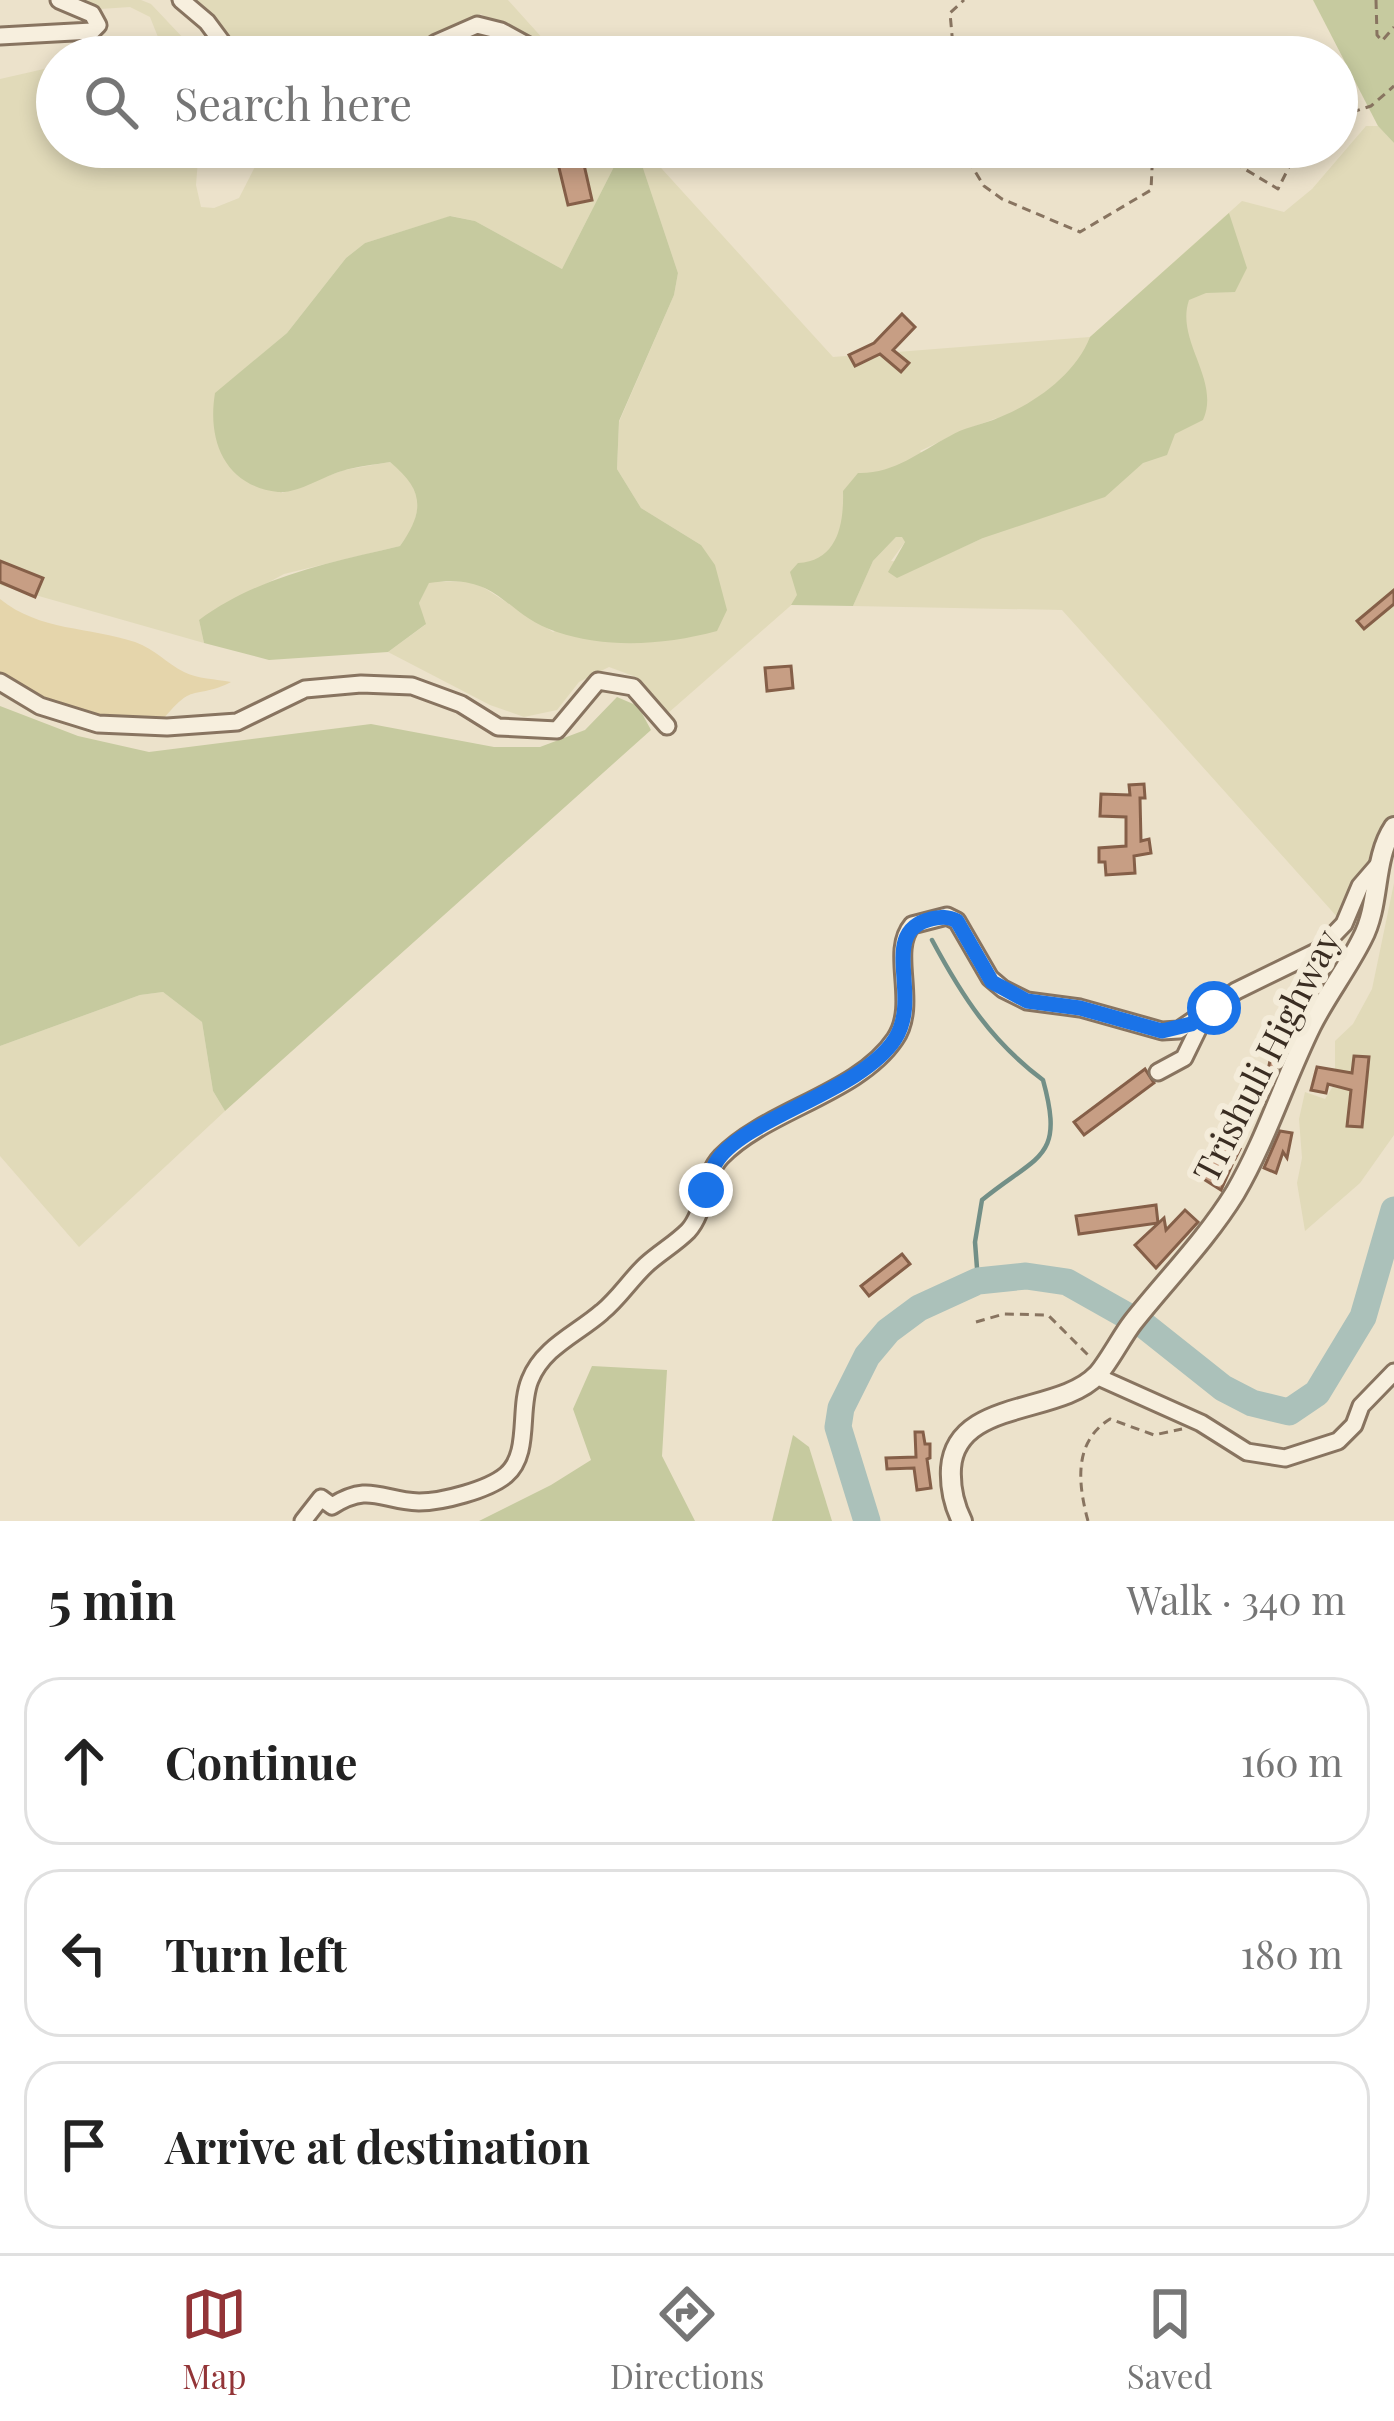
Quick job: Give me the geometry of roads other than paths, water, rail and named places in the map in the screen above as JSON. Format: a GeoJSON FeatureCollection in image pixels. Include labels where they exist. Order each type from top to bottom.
{"type":"FeatureCollection","features":[{"type":"Feature","properties":{"kind":"street"},"geometry":{"type":"LineString","coordinates":[[0,35],[92,32],[98,25],[92,14],[59,0]]}},
{"type":"Feature","properties":{"kind":"street"},"geometry":{"type":"LineString","coordinates":[[181,0],[217,36]]}},
{"type":"Feature","properties":{"kind":"street"},"geometry":{"type":"LineString","coordinates":[[452,36],[477,25],[510,36]]}},
{"type":"Feature","properties":{"kind":"street"},"geometry":{"type":"LineString","coordinates":[[0,682],[40,706],[98,724],[167,727],[237,722],[304,689],[361,684],[412,686],[460,704],[498,727],[557,730],[598,681],[633,688],[667,727]]}},
{"type":"Feature","properties":{"kind":"street","name":"Trishuli Highway"},"geometry":{"type":"LineString","coordinates":[[1104,1364],[1237,1190],[1310,1027],[1363,937],[1376,899],[1379,864],[1394,826]]}},
{"type":"Feature","properties":{"kind":"street"},"geometry":{"type":"LineString","coordinates":[[303,1521],[321,1498],[332,1506],[368,1492],[427,1502],[487,1485],[508,1473],[519,1456],[527,1389],[538,1365],[563,1339],[605,1310],[644,1267],[690,1228],[721,1156],[840,1084],[894,1040],[902,1025],[906,996],[903,941],[912,926],[947,916],[957,921],[992,982],[1027,1001],[1080,1008],[1162,1031],[1179,1030],[1236,991],[1318,951],[1345,924],[1360,886],[1379,864]]}},
{"type":"Feature","properties":{"kind":"street"},"geometry":{"type":"LineString","coordinates":[[1158,1072],[1184,1058],[1205,1015]]}},
{"type":"Feature","properties":{"kind":"street"},"geometry":{"type":"LineString","coordinates":[[962,1521],[950,1476],[952,1453],[962,1439],[988,1421],[1063,1394],[1104,1364],[1247,1452],[1285,1458],[1338,1441],[1354,1424],[1361,1406],[1394,1372]]}},
{"type":"Feature","properties":{"kind":"waterway"},"geometry":{"type":"LineString","coordinates":[[932,940],[979,1016],[1043,1080],[1049,1106],[1051,1126],[1042,1153],[982,1200],[975,1242],[978,1281]]}},
{"type":"Feature","properties":{"kind":"waterway"},"geometry":{"type":"LineString","coordinates":[[867,1521],[838,1427],[841,1408],[867,1356],[888,1331],[919,1308],[978,1281],[1026,1276],[1067,1282],[1145,1326],[1223,1388],[1252,1403],[1289,1412],[1317,1393],[1363,1317],[1394,1210]]}}]}
